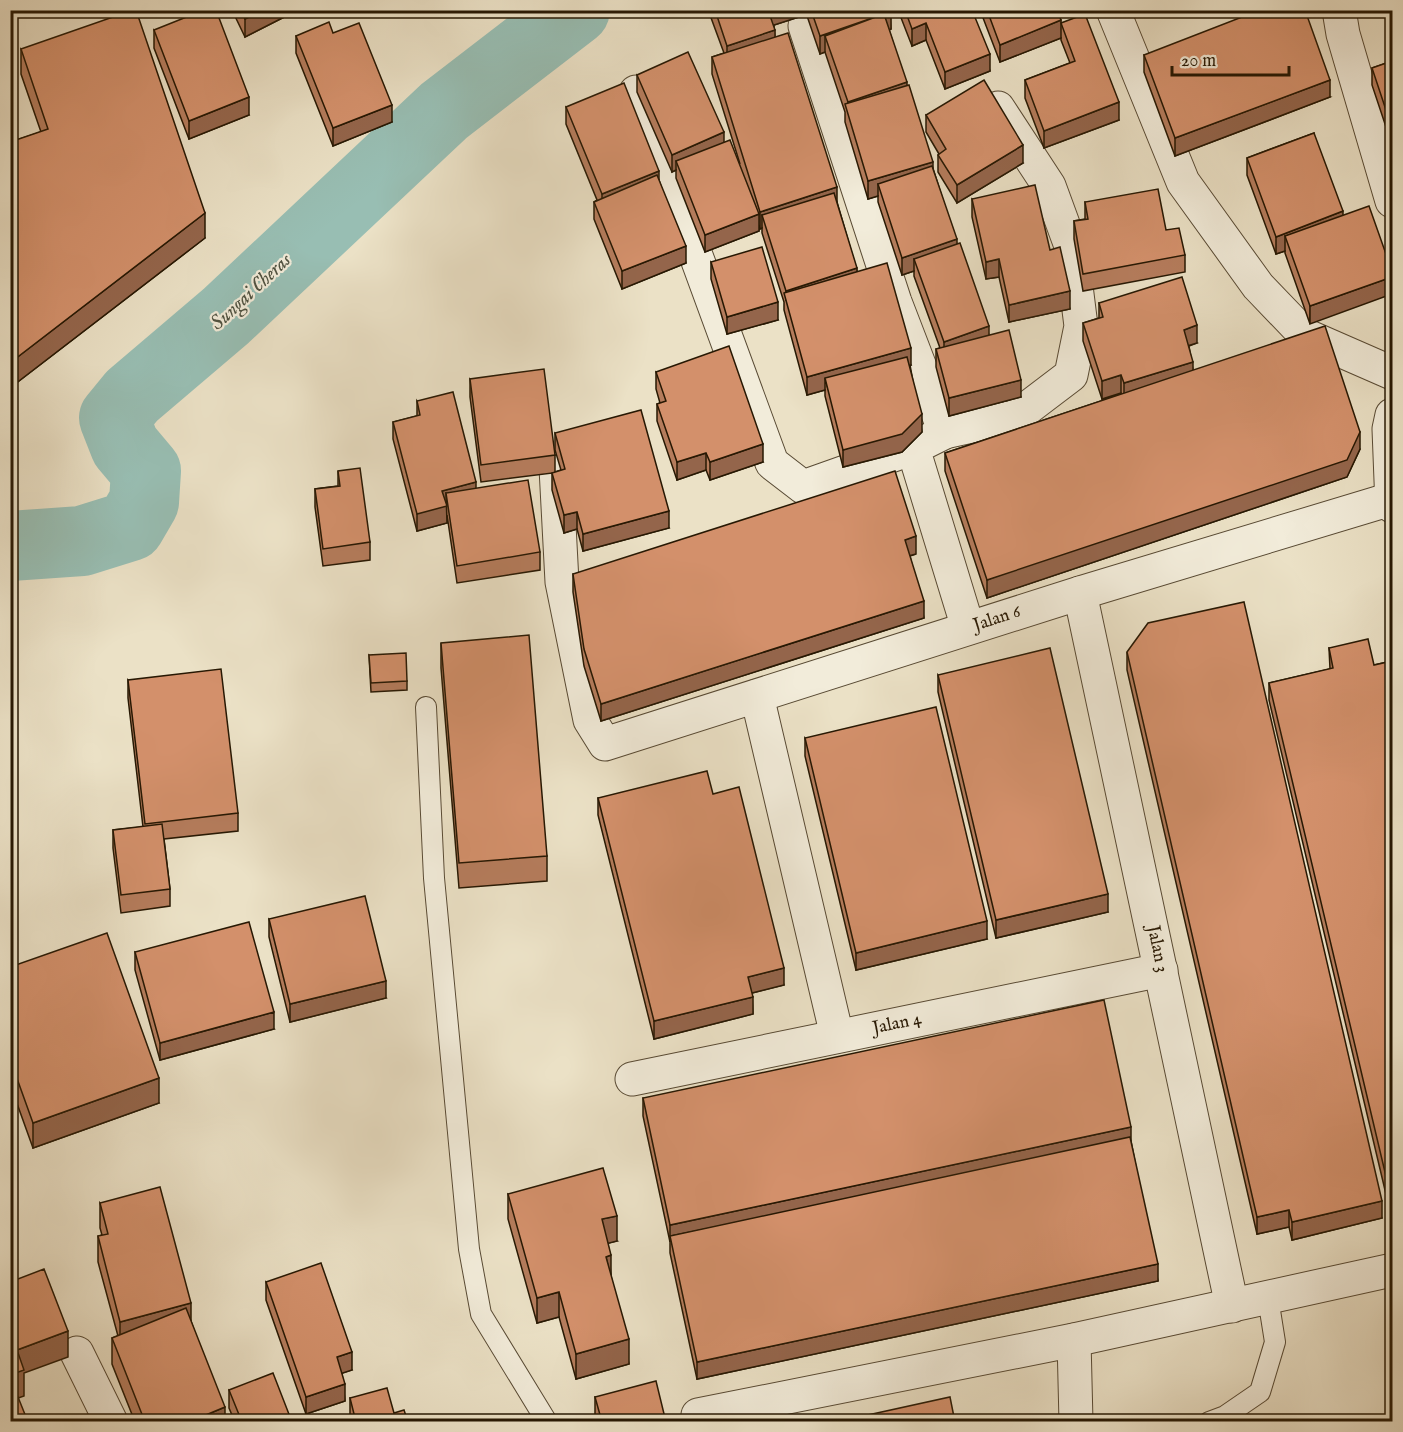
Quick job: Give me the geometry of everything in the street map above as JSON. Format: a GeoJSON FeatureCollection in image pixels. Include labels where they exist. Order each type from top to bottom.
{"type":"FeatureCollection","features":[{"type":"Feature","properties":{"kind":"street"},"geometry":{"type":"LineString","coordinates":[[1113,10],[1183,182],[1258,286],[1305,335],[1392,373]]}},
{"type":"Feature","properties":{"kind":"street"},"geometry":{"type":"LineString","coordinates":[[1339,10],[1392,201]]}},
{"type":"Feature","properties":{"kind":"street"},"geometry":{"type":"LineString","coordinates":[[805,26],[896,302],[945,432]]}},
{"type":"Feature","properties":{"kind":"street"},"geometry":{"type":"LineString","coordinates":[[636,92],[771,462],[803,487],[910,467],[945,432],[1017,416],[1071,375],[1081,326],[1071,246],[1049,186],[994,101]]}},
{"type":"Feature","properties":{"kind":"street"},"geometry":{"type":"LineString","coordinates":[[1392,415],[1389,429],[1392,502]]}},
{"type":"Feature","properties":{"kind":"street"},"geometry":{"type":"LineString","coordinates":[[910,467],[968,628]]}},
{"type":"Feature","properties":{"kind":"street","name":"Jalan 6"},"geometry":{"type":"LineString","coordinates":[[556,468],[573,579],[590,720],[605,744],[1080,593],[1392,502]]}},
{"type":"Feature","properties":{"kind":"street","name":"Jalan 3"},"geometry":{"type":"LineString","coordinates":[[1080,593],[1232,1306]]}},
{"type":"Feature","properties":{"kind":"street"},"geometry":{"type":"LineString","coordinates":[[757,696],[837,1036]]}},
{"type":"Feature","properties":{"kind":"street","name":"Jalan 4"},"geometry":{"type":"LineString","coordinates":[[632,1078],[1161,970]]}},
{"type":"Feature","properties":{"kind":"street"},"geometry":{"type":"LineString","coordinates":[[698,1415],[1074,1340],[1392,1270]]}},
{"type":"Feature","properties":{"kind":"street"},"geometry":{"type":"LineString","coordinates":[[1074,1340],[1076,1422]]}},
{"type":"Feature","properties":{"kind":"street"},"geometry":{"type":"LineString","coordinates":[[77,1353],[111,1422]]}},
{"type":"Feature","properties":{"kind":"lane"},"geometry":{"type":"LineString","coordinates":[[426,707],[434,878],[469,1249],[481,1314],[547,1422]]}},
{"type":"Feature","properties":{"kind":"lane"},"geometry":{"type":"LineString","coordinates":[[1209,1422],[1225,1416],[1260,1392],[1275,1342],[1268,1298]]}},
{"type":"Feature","properties":{"kind":"building"},"geometry":{"type":"Polygon","coordinates":[[[136,10],[205,213],[15,359],[10,345],[10,142],[48,129],[21,49],[136,10]]]}},
{"type":"Feature","properties":{"kind":"building"},"geometry":{"type":"Polygon","coordinates":[[[204,10],[216,10],[249,97],[189,121],[154,30],[204,10]]]}},
{"type":"Feature","properties":{"kind":"building"},"geometry":{"type":"Polygon","coordinates":[[[240,10],[263,10],[245,19],[240,10]]]}},
{"type":"Feature","properties":{"kind":"building"},"geometry":{"type":"Polygon","coordinates":[[[715,10],[768,10],[775,30],[727,46],[715,10]]]}},
{"type":"Feature","properties":{"kind":"building"},"geometry":{"type":"Polygon","coordinates":[[[811,10],[890,10],[891,12],[884,14],[907,82],[848,102],[825,36],[881,15],[820,36],[811,10]]]}},
{"type":"Feature","properties":{"kind":"building"},"geometry":{"type":"Polygon","coordinates":[[[905,10],[972,10],[990,54],[945,72],[926,23],[912,29],[905,10]]]}},
{"type":"Feature","properties":{"kind":"building"},"geometry":{"type":"Polygon","coordinates":[[[987,10],[1057,10],[1061,20],[1000,45],[987,10]]]}},
{"type":"Feature","properties":{"kind":"building"},"geometry":{"type":"Polygon","coordinates":[[[1260,10],[1305,10],[1330,80],[1175,138],[1144,55],[1260,10]]]}},
{"type":"Feature","properties":{"kind":"building"},"geometry":{"type":"Polygon","coordinates":[[[1085,14],[1119,102],[1044,131],[1025,80],[1075,61],[1061,23],[1085,14]]]}},
{"type":"Feature","properties":{"kind":"building"},"geometry":{"type":"Polygon","coordinates":[[[329,22],[333,33],[359,23],[392,105],[333,128],[296,36],[329,22]]]}},
{"type":"Feature","properties":{"kind":"building"},"geometry":{"type":"Polygon","coordinates":[[[788,33],[837,187],[760,212],[712,57],[788,33]]]}},
{"type":"Feature","properties":{"kind":"building"},"geometry":{"type":"Polygon","coordinates":[[[688,52],[724,132],[672,155],[637,75],[688,52]]]}},
{"type":"Feature","properties":{"kind":"building"},"geometry":{"type":"Polygon","coordinates":[[[1392,61],[1392,128],[1372,68],[1392,61]]]}},
{"type":"Feature","properties":{"kind":"building"},"geometry":{"type":"Polygon","coordinates":[[[984,80],[1023,145],[957,185],[938,155],[946,149],[926,115],[984,80]]]}},
{"type":"Feature","properties":{"kind":"building"},"geometry":{"type":"Polygon","coordinates":[[[624,83],[659,171],[602,194],[566,107],[624,83]]]}},
{"type":"Feature","properties":{"kind":"building"},"geometry":{"type":"Polygon","coordinates":[[[909,85],[933,162],[868,181],[845,104],[909,85]]]}},
{"type":"Feature","properties":{"kind":"building"},"geometry":{"type":"Polygon","coordinates":[[[1314,133],[1343,211],[1276,237],[1247,158],[1314,133]]]}},
{"type":"Feature","properties":{"kind":"building"},"geometry":{"type":"Polygon","coordinates":[[[730,140],[759,214],[705,235],[676,161],[730,140]]]}},
{"type":"Feature","properties":{"kind":"building"},"geometry":{"type":"Polygon","coordinates":[[[932,166],[957,239],[902,258],[878,184],[932,166]]]}},
{"type":"Feature","properties":{"kind":"building"},"geometry":{"type":"Polygon","coordinates":[[[657,175],[686,246],[622,271],[594,202],[657,175]]]}},
{"type":"Feature","properties":{"kind":"building"},"geometry":{"type":"Polygon","coordinates":[[[1035,185],[1050,250],[1060,247],[1070,291],[1009,305],[999,259],[986,262],[972,199],[1035,185]]]}},
{"type":"Feature","properties":{"kind":"building"},"geometry":{"type":"Polygon","coordinates":[[[1158,189],[1166,230],[1179,228],[1185,255],[1083,274],[1074,221],[1088,219],[1085,202],[1158,189]]]}},
{"type":"Feature","properties":{"kind":"building"},"geometry":{"type":"Polygon","coordinates":[[[834,193],[857,268],[786,291],[762,215],[834,193]]]}},
{"type":"Feature","properties":{"kind":"building"},"geometry":{"type":"Polygon","coordinates":[[[1369,206],[1392,271],[1392,277],[1310,306],[1285,236],[1369,206]]]}},
{"type":"Feature","properties":{"kind":"building"},"geometry":{"type":"Polygon","coordinates":[[[960,243],[989,326],[944,342],[914,259],[960,243]]]}},
{"type":"Feature","properties":{"kind":"building"},"geometry":{"type":"Polygon","coordinates":[[[762,247],[778,302],[727,317],[711,262],[762,247]]]}},
{"type":"Feature","properties":{"kind":"building"},"geometry":{"type":"Polygon","coordinates":[[[887,263],[911,348],[807,377],[784,293],[887,263]]]}},
{"type":"Feature","properties":{"kind":"building"},"geometry":{"type":"Polygon","coordinates":[[[1182,277],[1197,325],[1184,330],[1193,362],[1124,383],[1121,375],[1102,381],[1083,323],[1103,317],[1099,303],[1182,277]]]}},
{"type":"Feature","properties":{"kind":"building"},"geometry":{"type":"Polygon","coordinates":[[[1325,326],[1360,432],[1347,460],[987,580],[945,453],[1325,326]]]}},
{"type":"Feature","properties":{"kind":"building"},"geometry":{"type":"Polygon","coordinates":[[[1009,330],[1021,380],[949,398],[936,349],[1009,330]]]}},
{"type":"Feature","properties":{"kind":"building"},"geometry":{"type":"Polygon","coordinates":[[[729,346],[763,444],[710,462],[706,453],[677,462],[657,404],[666,401],[656,372],[729,346]]]}},
{"type":"Feature","properties":{"kind":"building"},"geometry":{"type":"Polygon","coordinates":[[[907,357],[922,414],[902,434],[843,450],[825,378],[907,357]]]}},
{"type":"Feature","properties":{"kind":"building"},"geometry":{"type":"Polygon","coordinates":[[[544,369],[555,455],[481,465],[470,379],[544,369]]]}},
{"type":"Feature","properties":{"kind":"building"},"geometry":{"type":"Polygon","coordinates":[[[453,392],[476,482],[442,491],[447,506],[417,514],[393,422],[420,415],[417,401],[453,392]]]}},
{"type":"Feature","properties":{"kind":"building"},"geometry":{"type":"Polygon","coordinates":[[[641,410],[669,511],[583,534],[577,512],[564,515],[552,473],[565,469],[555,433],[641,410]]]}},
{"type":"Feature","properties":{"kind":"building"},"geometry":{"type":"Polygon","coordinates":[[[360,468],[370,542],[323,549],[315,489],[340,486],[338,471],[360,468]]]}},
{"type":"Feature","properties":{"kind":"building"},"geometry":{"type":"Polygon","coordinates":[[[895,471],[916,536],[905,540],[924,601],[601,704],[584,649],[573,574],[895,471]]]}},
{"type":"Feature","properties":{"kind":"building"},"geometry":{"type":"Polygon","coordinates":[[[528,480],[540,552],[457,566],[446,493],[528,480]]]}},
{"type":"Feature","properties":{"kind":"building"},"geometry":{"type":"Polygon","coordinates":[[[1244,602],[1382,1201],[1292,1222],[1289,1210],[1257,1217],[1127,652],[1148,623],[1244,602]]]}},
{"type":"Feature","properties":{"kind":"building"},"geometry":{"type":"Polygon","coordinates":[[[529,635],[547,856],[459,863],[441,643],[529,635]]]}},
{"type":"Feature","properties":{"kind":"building"},"geometry":{"type":"Polygon","coordinates":[[[1368,639],[1374,665],[1392,661],[1392,1188],[1389,1189],[1269,683],[1333,668],[1329,648],[1368,639]]]}},
{"type":"Feature","properties":{"kind":"building"},"geometry":{"type":"Polygon","coordinates":[[[1050,648],[1108,894],[996,920],[938,675],[1050,648]]]}},
{"type":"Feature","properties":{"kind":"building"},"geometry":{"type":"Polygon","coordinates":[[[406,653],[407,681],[371,683],[369,655],[406,653]]]}},
{"type":"Feature","properties":{"kind":"building"},"geometry":{"type":"Polygon","coordinates":[[[221,669],[238,813],[145,824],[128,680],[221,669]]]}},
{"type":"Feature","properties":{"kind":"building"},"geometry":{"type":"Polygon","coordinates":[[[936,707],[987,921],[856,953],[805,738],[936,707]]]}},
{"type":"Feature","properties":{"kind":"building"},"geometry":{"type":"Polygon","coordinates":[[[707,771],[713,794],[739,787],[784,968],[748,977],[753,997],[654,1021],[598,798],[707,771]]]}},
{"type":"Feature","properties":{"kind":"building"},"geometry":{"type":"Polygon","coordinates":[[[162,824],[170,889],[121,895],[113,830],[162,824]]]}},
{"type":"Feature","properties":{"kind":"building"},"geometry":{"type":"Polygon","coordinates":[[[365,896],[386,981],[290,1004],[269,919],[365,896]]]}},
{"type":"Feature","properties":{"kind":"building"},"geometry":{"type":"Polygon","coordinates":[[[249,922],[274,1012],[160,1043],[135,952],[249,922]]]}},
{"type":"Feature","properties":{"kind":"building"},"geometry":{"type":"Polygon","coordinates":[[[107,933],[159,1078],[33,1123],[10,1059],[10,967],[107,933]]]}},
{"type":"Feature","properties":{"kind":"building"},"geometry":{"type":"Polygon","coordinates":[[[1104,1000],[1131,1127],[670,1225],[643,1098],[1104,1000]]]}},
{"type":"Feature","properties":{"kind":"building"},"geometry":{"type":"Polygon","coordinates":[[[1130,1137],[1158,1264],[697,1362],[670,1236],[1130,1137]]]}},
{"type":"Feature","properties":{"kind":"building"},"geometry":{"type":"Polygon","coordinates":[[[603,1168],[617,1216],[602,1219],[611,1255],[606,1257],[629,1339],[576,1354],[559,1292],[537,1298],[508,1194],[603,1168]]]}},
{"type":"Feature","properties":{"kind":"building"},"geometry":{"type":"Polygon","coordinates":[[[160,1187],[191,1303],[120,1322],[98,1236],[108,1234],[100,1203],[160,1187]]]}},
{"type":"Feature","properties":{"kind":"building"},"geometry":{"type":"Polygon","coordinates":[[[321,1263],[352,1352],[337,1357],[345,1384],[306,1397],[266,1282],[321,1263]]]}},
{"type":"Feature","properties":{"kind":"building"},"geometry":{"type":"Polygon","coordinates":[[[44,1269],[68,1331],[17,1350],[24,1370],[10,1375],[10,1282],[44,1269]]]}},
{"type":"Feature","properties":{"kind":"building"},"geometry":{"type":"Polygon","coordinates":[[[186,1308],[225,1407],[189,1422],[145,1422],[112,1338],[186,1308]]]}},
{"type":"Feature","properties":{"kind":"building"},"geometry":{"type":"Polygon","coordinates":[[[273,1373],[292,1422],[242,1422],[229,1390],[273,1373]]]}},
{"type":"Feature","properties":{"kind":"building"},"geometry":{"type":"Polygon","coordinates":[[[656,1381],[666,1422],[602,1422],[595,1397],[656,1381]]]}},
{"type":"Feature","properties":{"kind":"building"},"geometry":{"type":"Polygon","coordinates":[[[387,1388],[394,1413],[404,1410],[408,1422],[356,1422],[350,1398],[387,1388]]]}},
{"type":"Feature","properties":{"kind":"building"},"geometry":{"type":"Polygon","coordinates":[[[18,1397],[28,1422],[10,1422],[10,1401],[18,1397]]]}},
{"type":"Feature","properties":{"kind":"building"},"geometry":{"type":"Polygon","coordinates":[[[950,1397],[955,1422],[836,1422],[950,1397]]]}},
{"type":"Feature","properties":{"kind":"waterway","name":"Sungai Cheras"},"geometry":{"type":"LineString","coordinates":[[10,546],[82,541],[130,526],[144,502],[146,471],[125,446],[114,418],[132,396],[226,316],[444,111],[575,10]]}}]}
